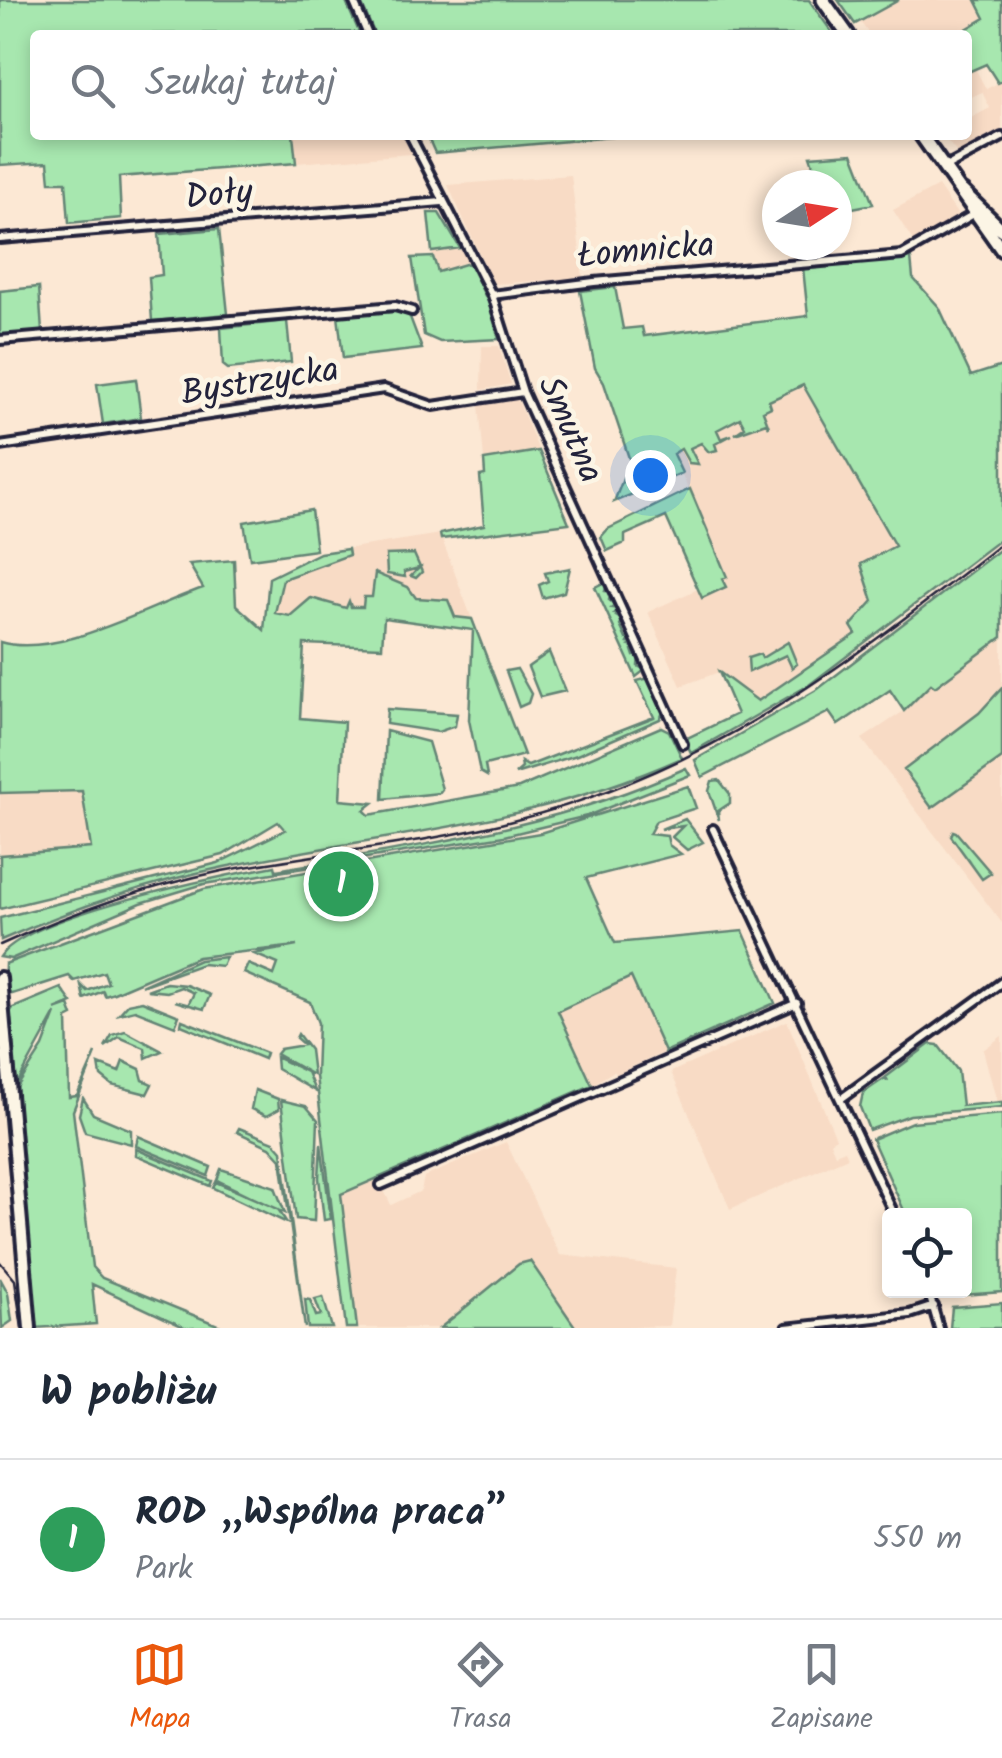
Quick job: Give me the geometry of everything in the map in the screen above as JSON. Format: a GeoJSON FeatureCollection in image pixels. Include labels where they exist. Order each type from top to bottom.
{"type":"FeatureCollection","features":[{"type":"Feature","properties":{"kind":"main road"},"geometry":{"type":"LineString","coordinates":[[823,0],[844,30]]}},
{"type":"Feature","properties":{"kind":"main road"},"geometry":{"type":"LineString","coordinates":[[924,140],[962,191],[1002,230]]}},
{"type":"Feature","properties":{"kind":"main road"},"geometry":{"type":"LineString","coordinates":[[962,191],[1002,250]]}},
{"type":"Feature","properties":{"kind":"street"},"geometry":{"type":"LineString","coordinates":[[353,0],[366,30]]}},
{"type":"Feature","properties":{"kind":"street"},"geometry":{"type":"LineString","coordinates":[[944,168],[1002,137]]}},
{"type":"Feature","properties":{"kind":"street","name":"Smutna"},"geometry":{"type":"LineString","coordinates":[[412,140],[492,295],[524,392],[683,744]]}},
{"type":"Feature","properties":{"kind":"street","name":"Doły"},"geometry":{"type":"LineString","coordinates":[[0,239],[442,202]]}},
{"type":"Feature","properties":{"kind":"street","name":"Łomnicka"},"geometry":{"type":"LineString","coordinates":[[492,295],[594,282],[896,256],[922,248],[974,214]]}},
{"type":"Feature","properties":{"kind":"street"},"geometry":{"type":"LineString","coordinates":[[0,340],[395,306],[412,311]]}},
{"type":"Feature","properties":{"kind":"street","name":"Bystrzycka"},"geometry":{"type":"LineString","coordinates":[[0,446],[384,389],[433,406],[524,392]]}},
{"type":"Feature","properties":{"kind":"street"},"geometry":{"type":"LineString","coordinates":[[713,829],[891,1208]]}},
{"type":"Feature","properties":{"kind":"street"},"geometry":{"type":"LineString","coordinates":[[0,978],[30,1328]]}},
{"type":"Feature","properties":{"kind":"street"},"geometry":{"type":"LineString","coordinates":[[842,1098],[1002,982]]}},
{"type":"Feature","properties":{"kind":"street"},"geometry":{"type":"LineString","coordinates":[[382,1185],[797,1003]]}},
{"type":"Feature","properties":{"kind":"street"},"geometry":{"type":"LineString","coordinates":[[931,1298],[939,1328]]}},
{"type":"Feature","properties":{"kind":"street"},"geometry":{"type":"LineString","coordinates":[[786,1328],[910,1314],[934,1306]]}},
{"type":"Feature","properties":{"kind":"shaded area"},"geometry":{"type":"Polygon","coordinates":[[[891,0],[984,0],[993,17],[968,30],[866,30],[857,18],[891,0]]]}},
{"type":"Feature","properties":{"kind":"shaded area"},"geometry":{"type":"Polygon","coordinates":[[[975,68],[986,89],[1002,81],[1002,130],[958,154],[946,140],[972,140],[972,117],[990,108],[982,92],[972,97],[975,68]]]}},
{"type":"Feature","properties":{"kind":"shaded area"},"geometry":{"type":"Polygon","coordinates":[[[294,140],[406,140],[411,154],[296,163],[294,140]]]}},
{"type":"Feature","properties":{"kind":"shaded area"},"geometry":{"type":"Polygon","coordinates":[[[571,175],[583,278],[493,284],[448,185],[571,175]]]}},
{"type":"Feature","properties":{"kind":"shaded area"},"geometry":{"type":"Polygon","coordinates":[[[938,186],[960,218],[939,226],[915,244],[893,210],[938,186]]]}},
{"type":"Feature","properties":{"kind":"shaded area"},"geometry":{"type":"Polygon","coordinates":[[[460,248],[469,263],[438,273],[432,252],[460,248]]]}},
{"type":"Feature","properties":{"kind":"shaded area"},"geometry":{"type":"Polygon","coordinates":[[[482,346],[499,346],[511,384],[481,390],[482,346]]]}},
{"type":"Feature","properties":{"kind":"shaded area"},"geometry":{"type":"Polygon","coordinates":[[[804,379],[906,549],[908,591],[829,656],[737,714],[719,672],[681,686],[648,612],[726,576],[670,447],[804,379]]]}},
{"type":"Feature","properties":{"kind":"shaded area"},"geometry":{"type":"Polygon","coordinates":[[[517,398],[539,451],[484,460],[479,405],[517,398]]]}},
{"type":"Feature","properties":{"kind":"shaded area"},"geometry":{"type":"Polygon","coordinates":[[[440,534],[472,619],[383,607],[265,631],[269,578],[320,553],[440,534]]]}},
{"type":"Feature","properties":{"kind":"shaded area"},"geometry":{"type":"Polygon","coordinates":[[[1002,637],[1002,923],[862,739],[904,711],[931,684],[935,687],[1002,637]]]}},
{"type":"Feature","properties":{"kind":"shaded area"},"geometry":{"type":"Polygon","coordinates":[[[83,791],[91,848],[0,855],[0,793],[83,791]]]}},
{"type":"Feature","properties":{"kind":"shaded area"},"geometry":{"type":"Polygon","coordinates":[[[631,977],[665,1052],[616,1074],[614,1071],[592,1085],[558,1011],[631,977]]]}},
{"type":"Feature","properties":{"kind":"shaded area"},"geometry":{"type":"Polygon","coordinates":[[[787,1021],[836,1138],[830,1142],[835,1154],[845,1150],[848,1157],[730,1209],[671,1072],[787,1021]]]}},
{"type":"Feature","properties":{"kind":"shaded area"},"geometry":{"type":"Polygon","coordinates":[[[1002,1036],[1002,1102],[997,1102],[983,1050],[1002,1036]]]}},
{"type":"Feature","properties":{"kind":"shaded area"},"geometry":{"type":"Polygon","coordinates":[[[506,1142],[560,1255],[676,1268],[669,1326],[576,1328],[530,1261],[519,1264],[440,1328],[357,1328],[341,1194],[378,1178],[391,1205],[421,1191],[424,1177],[506,1142]]]}},
{"type":"Feature","properties":{"kind":"green space"},"geometry":{"type":"Polygon","coordinates":[[[0,0],[345,0],[358,30],[30,30],[30,140],[294,140],[296,163],[119,177],[121,218],[69,223],[66,182],[50,182],[48,162],[0,165],[0,0]]]}},
{"type":"Feature","properties":{"kind":"green space"},"geometry":{"type":"Polygon","coordinates":[[[360,0],[809,0],[830,30],[373,30],[360,0]]]}},
{"type":"Feature","properties":{"kind":"green space"},"geometry":{"type":"Polygon","coordinates":[[[838,0],[845,1],[899,0],[855,24],[838,0]]]}},
{"type":"Feature","properties":{"kind":"green space"},"geometry":{"type":"Polygon","coordinates":[[[976,0],[1002,0],[1002,81],[998,83],[986,64],[972,70],[972,30],[965,30],[985,18],[976,0]]]}},
{"type":"Feature","properties":{"kind":"green space"},"geometry":{"type":"Polygon","coordinates":[[[429,140],[579,140],[435,153],[429,140]]]}},
{"type":"Feature","properties":{"kind":"green space"},"geometry":{"type":"Polygon","coordinates":[[[853,153],[873,204],[852,208],[852,170],[815,170],[810,156],[853,153]]]}},
{"type":"Feature","properties":{"kind":"green space"},"geometry":{"type":"Polygon","coordinates":[[[428,213],[439,213],[460,248],[432,252],[428,213]]]}},
{"type":"Feature","properties":{"kind":"green space"},"geometry":{"type":"Polygon","coordinates":[[[219,229],[228,314],[152,321],[149,277],[162,275],[159,234],[219,229]]]}},
{"type":"Feature","properties":{"kind":"green space"},"geometry":{"type":"Polygon","coordinates":[[[433,257],[438,272],[469,263],[489,304],[499,339],[440,342],[424,335],[412,258],[433,257]]]}},
{"type":"Feature","properties":{"kind":"green space"},"geometry":{"type":"Polygon","coordinates":[[[911,258],[913,278],[939,307],[971,376],[1002,366],[1002,538],[809,685],[691,753],[685,739],[737,714],[719,672],[758,701],[856,634],[851,626],[873,601],[861,564],[895,546],[803,385],[769,401],[771,407],[763,411],[769,427],[766,423],[735,434],[745,427],[740,418],[717,430],[721,439],[732,435],[715,444],[717,450],[709,452],[701,443],[690,448],[698,464],[689,463],[681,449],[673,454],[682,473],[614,502],[630,461],[604,383],[595,368],[580,291],[615,287],[623,329],[642,327],[644,336],[808,316],[803,268],[911,258]]]}},
{"type":"Feature","properties":{"kind":"green space"},"geometry":{"type":"Polygon","coordinates":[[[39,287],[42,332],[0,336],[0,291],[39,287]]]}},
{"type":"Feature","properties":{"kind":"green space"},"geometry":{"type":"Polygon","coordinates":[[[402,311],[410,317],[422,349],[343,358],[338,316],[402,311]]]}},
{"type":"Feature","properties":{"kind":"green space"},"geometry":{"type":"Polygon","coordinates":[[[287,321],[291,362],[228,369],[223,365],[221,328],[287,321]]]}},
{"type":"Feature","properties":{"kind":"green space"},"geometry":{"type":"Polygon","coordinates":[[[136,379],[141,418],[103,424],[97,384],[136,379]]]}},
{"type":"Feature","properties":{"kind":"green space"},"geometry":{"type":"Polygon","coordinates":[[[539,451],[569,523],[441,539],[440,534],[484,525],[480,476],[485,475],[484,460],[539,451]]]}},
{"type":"Feature","properties":{"kind":"green space"},"geometry":{"type":"Polygon","coordinates":[[[690,489],[727,577],[722,579],[726,587],[702,598],[666,517],[625,535],[625,543],[607,551],[601,537],[608,529],[690,489]]]}},
{"type":"Feature","properties":{"kind":"green space"},"geometry":{"type":"Polygon","coordinates":[[[311,510],[316,550],[250,559],[244,522],[311,510]]]}},
{"type":"Feature","properties":{"kind":"green space"},"geometry":{"type":"Polygon","coordinates":[[[1002,548],[1002,637],[935,687],[931,684],[904,711],[890,690],[838,725],[829,712],[702,777],[695,760],[818,689],[1002,548]]]}},
{"type":"Feature","properties":{"kind":"green space"},"geometry":{"type":"Polygon","coordinates":[[[348,549],[349,555],[283,579],[275,613],[290,616],[311,598],[346,608],[349,601],[351,607],[363,607],[364,597],[372,597],[375,573],[408,587],[416,598],[448,600],[455,617],[472,619],[524,755],[485,765],[487,776],[480,772],[469,720],[473,630],[384,618],[382,647],[304,644],[300,718],[344,722],[340,800],[373,803],[364,810],[369,815],[519,788],[661,727],[669,731],[682,758],[567,800],[511,814],[284,855],[167,881],[83,907],[1,940],[0,918],[218,863],[285,830],[278,822],[223,855],[0,909],[0,855],[91,848],[82,791],[0,793],[0,642],[48,643],[102,629],[203,588],[189,564],[234,560],[236,605],[264,630],[269,578],[320,553],[348,549]]]}},
{"type":"Feature","properties":{"kind":"green space"},"geometry":{"type":"Polygon","coordinates":[[[414,554],[422,572],[416,578],[411,576],[419,568],[404,572],[405,577],[387,574],[386,555],[414,554]]]}},
{"type":"Feature","properties":{"kind":"green space"},"geometry":{"type":"Polygon","coordinates":[[[570,568],[564,592],[543,598],[539,585],[548,581],[545,573],[570,568]]]}},
{"type":"Feature","properties":{"kind":"green space"},"geometry":{"type":"Polygon","coordinates":[[[601,584],[611,592],[609,600],[616,605],[612,608],[618,609],[615,613],[619,612],[616,616],[623,620],[620,625],[626,639],[631,637],[628,643],[634,644],[630,646],[636,648],[632,650],[634,656],[639,655],[638,666],[645,670],[636,677],[595,587],[601,584]]]}},
{"type":"Feature","properties":{"kind":"green space"},"geometry":{"type":"Polygon","coordinates":[[[788,642],[797,664],[792,668],[786,655],[749,672],[748,658],[760,654],[762,658],[788,642]]]}},
{"type":"Feature","properties":{"kind":"green space"},"geometry":{"type":"Polygon","coordinates":[[[549,652],[565,691],[540,697],[528,667],[549,652]]]}},
{"type":"Feature","properties":{"kind":"green space"},"geometry":{"type":"Polygon","coordinates":[[[517,669],[531,694],[528,703],[519,707],[506,671],[517,669]]]}},
{"type":"Feature","properties":{"kind":"green space"},"geometry":{"type":"Polygon","coordinates":[[[649,678],[664,710],[660,719],[577,755],[515,774],[522,768],[521,762],[528,766],[654,717],[637,681],[649,678]]]}},
{"type":"Feature","properties":{"kind":"green space"},"geometry":{"type":"Polygon","coordinates":[[[1002,688],[1002,758],[932,808],[904,770],[979,713],[1002,688]]]}},
{"type":"Feature","properties":{"kind":"green space"},"geometry":{"type":"Polygon","coordinates":[[[387,709],[457,714],[455,726],[438,732],[386,724],[387,709]]]}},
{"type":"Feature","properties":{"kind":"green space"},"geometry":{"type":"Polygon","coordinates":[[[386,731],[428,742],[442,789],[439,793],[383,799],[386,731]]]}},
{"type":"Feature","properties":{"kind":"green space"},"geometry":{"type":"Polygon","coordinates":[[[686,768],[690,775],[587,816],[504,836],[204,884],[141,903],[11,959],[0,957],[16,942],[46,927],[126,900],[275,866],[276,870],[485,832],[586,806],[686,768]]]}},
{"type":"Feature","properties":{"kind":"green space"},"geometry":{"type":"Polygon","coordinates":[[[719,780],[730,794],[730,803],[718,811],[719,820],[709,791],[712,781],[719,780]]]}},
{"type":"Feature","properties":{"kind":"green space"},"geometry":{"type":"Polygon","coordinates":[[[688,786],[696,808],[656,821],[649,834],[667,836],[669,845],[681,854],[586,878],[615,943],[743,931],[775,1003],[665,1052],[631,977],[558,1011],[592,1085],[341,1194],[357,1328],[346,1328],[316,1076],[318,1023],[310,1002],[244,973],[248,964],[274,975],[278,964],[254,954],[297,946],[198,957],[114,993],[105,996],[103,991],[84,999],[81,985],[87,991],[108,983],[104,972],[74,981],[69,976],[12,994],[4,986],[5,964],[204,889],[540,833],[688,786]]]}},
{"type":"Feature","properties":{"kind":"green space"},"geometry":{"type":"Polygon","coordinates":[[[685,819],[703,842],[687,850],[672,837],[683,826],[661,829],[685,819]]]}},
{"type":"Feature","properties":{"kind":"green space"},"geometry":{"type":"Polygon","coordinates":[[[953,831],[991,873],[982,879],[951,836],[953,831]]]}},
{"type":"Feature","properties":{"kind":"green space"},"geometry":{"type":"Polygon","coordinates":[[[226,957],[222,966],[202,964],[141,986],[199,960],[226,957]]]}},
{"type":"Feature","properties":{"kind":"green space"},"geometry":{"type":"Polygon","coordinates":[[[166,983],[186,985],[210,995],[204,1009],[188,1005],[194,993],[181,987],[167,992],[147,990],[166,983]]]}},
{"type":"Feature","properties":{"kind":"green space"},"geometry":{"type":"Polygon","coordinates":[[[61,988],[72,1003],[55,1010],[69,1005],[73,1016],[67,1019],[69,1097],[77,1096],[96,1053],[73,1111],[92,1267],[102,1278],[225,1328],[186,1328],[92,1284],[96,1324],[35,1328],[15,1090],[43,1047],[56,1013],[17,1084],[8,1015],[13,1008],[61,988]]]}},
{"type":"Feature","properties":{"kind":"green space"},"geometry":{"type":"Polygon","coordinates":[[[142,1001],[179,1016],[175,1026],[135,1010],[119,1014],[128,1004],[142,1001]]]}},
{"type":"Feature","properties":{"kind":"green space"},"geometry":{"type":"Polygon","coordinates":[[[182,1020],[266,1053],[264,1059],[181,1025],[182,1020]]]}},
{"type":"Feature","properties":{"kind":"green space"},"geometry":{"type":"Polygon","coordinates":[[[125,1031],[162,1051],[146,1058],[145,1048],[119,1037],[105,1047],[112,1035],[125,1031]]]}},
{"type":"Feature","properties":{"kind":"green space"},"geometry":{"type":"Polygon","coordinates":[[[298,1034],[310,1050],[313,1075],[276,1054],[280,1049],[304,1045],[296,1038],[298,1034]]]}},
{"type":"Feature","properties":{"kind":"green space"},"geometry":{"type":"Polygon","coordinates":[[[930,1044],[938,1045],[958,1071],[962,1106],[1002,1102],[1002,1107],[910,1115],[869,1130],[860,1107],[863,1093],[885,1078],[888,1081],[886,1077],[930,1044]]]}},
{"type":"Feature","properties":{"kind":"green space"},"geometry":{"type":"Polygon","coordinates":[[[276,1057],[307,1072],[315,1091],[277,1069],[276,1057]]]}},
{"type":"Feature","properties":{"kind":"green space"},"geometry":{"type":"Polygon","coordinates":[[[123,1061],[140,1069],[143,1080],[152,1084],[147,1094],[112,1085],[101,1076],[99,1064],[119,1072],[123,1061]]]}},
{"type":"Feature","properties":{"kind":"green space"},"geometry":{"type":"Polygon","coordinates":[[[255,1090],[278,1099],[279,1109],[266,1116],[251,1109],[255,1090]]]}},
{"type":"Feature","properties":{"kind":"green space"},"geometry":{"type":"Polygon","coordinates":[[[83,1098],[93,1114],[131,1130],[131,1144],[85,1132],[79,1115],[83,1098]]]}},
{"type":"Feature","properties":{"kind":"green space"},"geometry":{"type":"Polygon","coordinates":[[[281,1100],[306,1106],[318,1120],[314,1221],[296,1219],[281,1100]]]}},
{"type":"Feature","properties":{"kind":"green space"},"geometry":{"type":"Polygon","coordinates":[[[1002,1114],[1002,1292],[972,1294],[972,1208],[903,1208],[872,1139],[912,1122],[1002,1114]]]}},
{"type":"Feature","properties":{"kind":"green space"},"geometry":{"type":"Polygon","coordinates":[[[239,1128],[274,1142],[282,1151],[305,1328],[281,1159],[270,1147],[237,1132],[239,1128]]]}},
{"type":"Feature","properties":{"kind":"green space"},"geometry":{"type":"Polygon","coordinates":[[[138,1136],[211,1167],[208,1176],[136,1146],[138,1136]]]}},
{"type":"Feature","properties":{"kind":"green space"},"geometry":{"type":"Polygon","coordinates":[[[321,1144],[331,1219],[324,1220],[319,1178],[321,1144]]]}},
{"type":"Feature","properties":{"kind":"green space"},"geometry":{"type":"Polygon","coordinates":[[[136,1149],[212,1181],[210,1186],[136,1155],[136,1149]]]}},
{"type":"Feature","properties":{"kind":"green space"},"geometry":{"type":"Polygon","coordinates":[[[221,1169],[275,1187],[285,1213],[217,1180],[221,1169]]]}},
{"type":"Feature","properties":{"kind":"green space"},"geometry":{"type":"Polygon","coordinates":[[[216,1182],[278,1209],[287,1223],[213,1188],[216,1182]]]}},
{"type":"Feature","properties":{"kind":"green space"},"geometry":{"type":"Polygon","coordinates":[[[530,1261],[576,1328],[440,1328],[519,1264],[530,1261]]]}},
{"type":"Feature","properties":{"kind":"green space"},"geometry":{"type":"Polygon","coordinates":[[[0,1278],[8,1293],[12,1321],[2,1328],[0,1278]]]}},
{"type":"Feature","properties":{"kind":"green space"},"geometry":{"type":"Polygon","coordinates":[[[323,1297],[332,1328],[308,1328],[305,1299],[310,1300],[316,1316],[321,1315],[315,1299],[323,1297]]]}},
{"type":"Feature","properties":{"kind":"green space"},"geometry":{"type":"Polygon","coordinates":[[[1002,1303],[1002,1328],[950,1328],[952,1307],[1002,1303]]]}},
{"type":"Feature","properties":{"kind":"tram line"},"geometry":{"type":"LineString","coordinates":[[0,1262],[15,1280],[22,1328]]}},
{"type":"Feature","properties":{"kind":"railway"},"geometry":{"type":"LineString","coordinates":[[0,945],[82,911],[165,885],[222,871],[483,828],[591,797],[657,771],[718,741],[833,670],[1002,543]]}},
{"type":"Feature","properties":{"kind":"place","name":"ROD „Wspólna praca”"},"geometry":{"type":"Point","coordinates":[341,884]}}]}
